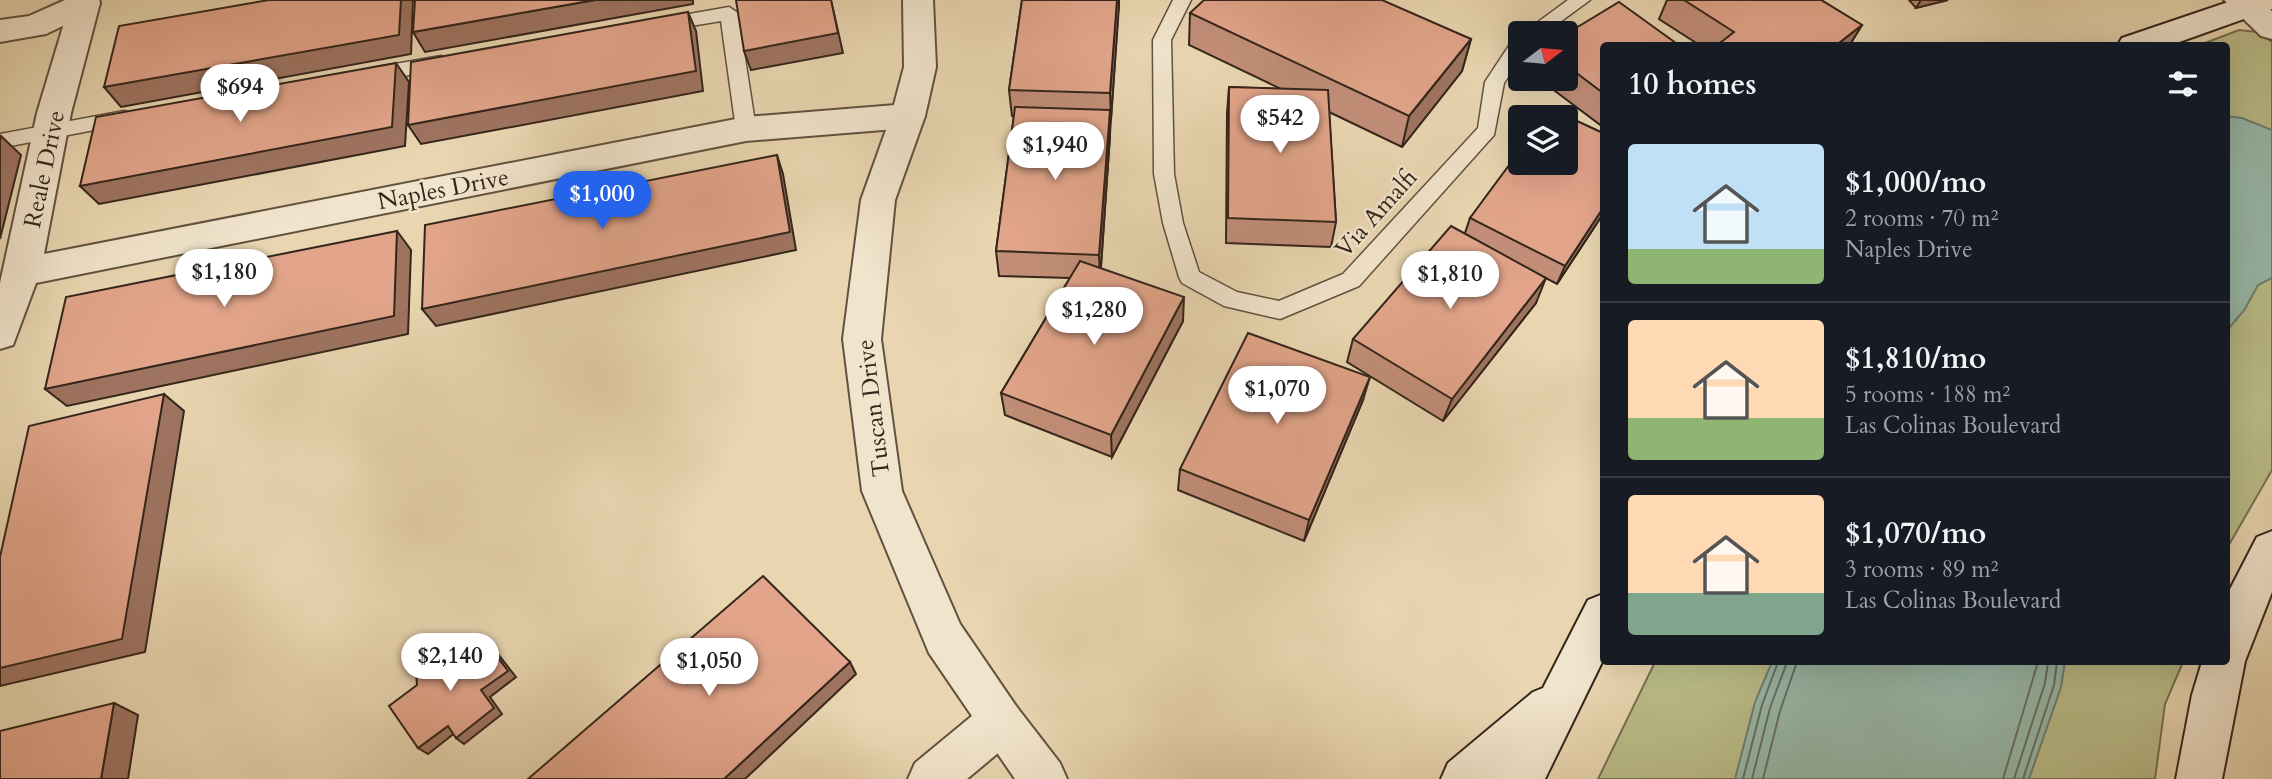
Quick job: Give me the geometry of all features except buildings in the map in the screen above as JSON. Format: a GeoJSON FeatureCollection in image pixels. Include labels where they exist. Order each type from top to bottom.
{"type":"FeatureCollection","features":[{"type":"Feature","properties":{"kind":"street"},"geometry":{"type":"LineString","coordinates":[[0,5],[29,0]]}},
{"type":"Feature","properties":{"kind":"street","name":"Tuscan Drive"},"geometry":{"type":"LineString","coordinates":[[918,0],[920,67],[908,116],[878,200],[863,339],[883,491],[944,638],[1000,722],[1044,779]]}},
{"type":"Feature","properties":{"kind":"street"},"geometry":{"type":"LineString","coordinates":[[0,31],[35,26],[82,1]]}},
{"type":"Feature","properties":{"kind":"street","name":"Reale Drive"},"geometry":{"type":"LineString","coordinates":[[0,334],[22,272],[51,131],[82,1]]}},
{"type":"Feature","properties":{"kind":"street"},"geometry":{"type":"LineString","coordinates":[[2144,42],[2250,2],[2272,29]]}},
{"type":"Feature","properties":{"kind":"street","name":"Naples Drive"},"geometry":{"type":"LineString","coordinates":[[22,272],[746,129],[908,116]]}},
{"type":"Feature","properties":{"kind":"street"},"geometry":{"type":"LineString","coordinates":[[2230,644],[2246,598],[2272,550]]}},
{"type":"Feature","properties":{"kind":"street"},"geometry":{"type":"LineString","coordinates":[[1521,779],[1600,620]]}},
{"type":"Feature","properties":{"kind":"street"},"geometry":{"type":"LineString","coordinates":[[2199,779],[2214,695],[2223,665]]}},
{"type":"Feature","properties":{"kind":"street"},"geometry":{"type":"LineString","coordinates":[[1464,779],[1564,694]]}},
{"type":"Feature","properties":{"kind":"street"},"geometry":{"type":"LineString","coordinates":[[1549,779],[1564,694]]}},
{"type":"Feature","properties":{"kind":"street"},"geometry":{"type":"LineString","coordinates":[[932,779],[1000,722]]}},
{"type":"Feature","properties":{"kind":"lane","name":"Via Amalfi"},"geometry":{"type":"LineString","coordinates":[[1182,0],[1162,40],[1164,174],[1173,223],[1183,256],[1190,278],[1232,300],[1280,310],[1351,280],[1487,130],[1496,82],[1508,63]]}},
{"type":"Feature","properties":{"kind":"lane"},"geometry":{"type":"LineString","coordinates":[[1550,21],[1581,0]]}},
{"type":"Feature","properties":{"kind":"lane"},"geometry":{"type":"LineString","coordinates":[[647,27],[728,7],[746,129]]}},
{"type":"Feature","properties":{"kind":"lane"},"geometry":{"type":"LineString","coordinates":[[349,79],[457,60]]}},
{"type":"Feature","properties":{"kind":"lane"},"geometry":{"type":"LineString","coordinates":[[0,141],[146,114]]}},
{"type":"Feature","properties":{"kind":"green space"},"geometry":{"type":"Polygon","coordinates":[[[2239,30],[2257,32],[2272,42],[2272,470],[2230,543],[2230,42],[2208,42],[2239,30]]]}},
{"type":"Feature","properties":{"kind":"green space"},"geometry":{"type":"Polygon","coordinates":[[[1654,665],[2182,665],[2165,704],[2155,779],[1598,779],[1654,665]]]}},
{"type":"Feature","properties":{"kind":"water"},"geometry":{"type":"Polygon","coordinates":[[[2230,116],[2242,118],[2272,130],[2272,278],[2258,285],[2245,309],[2230,327],[2230,116]]]}},
{"type":"Feature","properties":{"kind":"water"},"geometry":{"type":"Polygon","coordinates":[[[1771,665],[2065,665],[2061,687],[2029,779],[1735,779],[1755,702],[1771,665]]]}}]}
